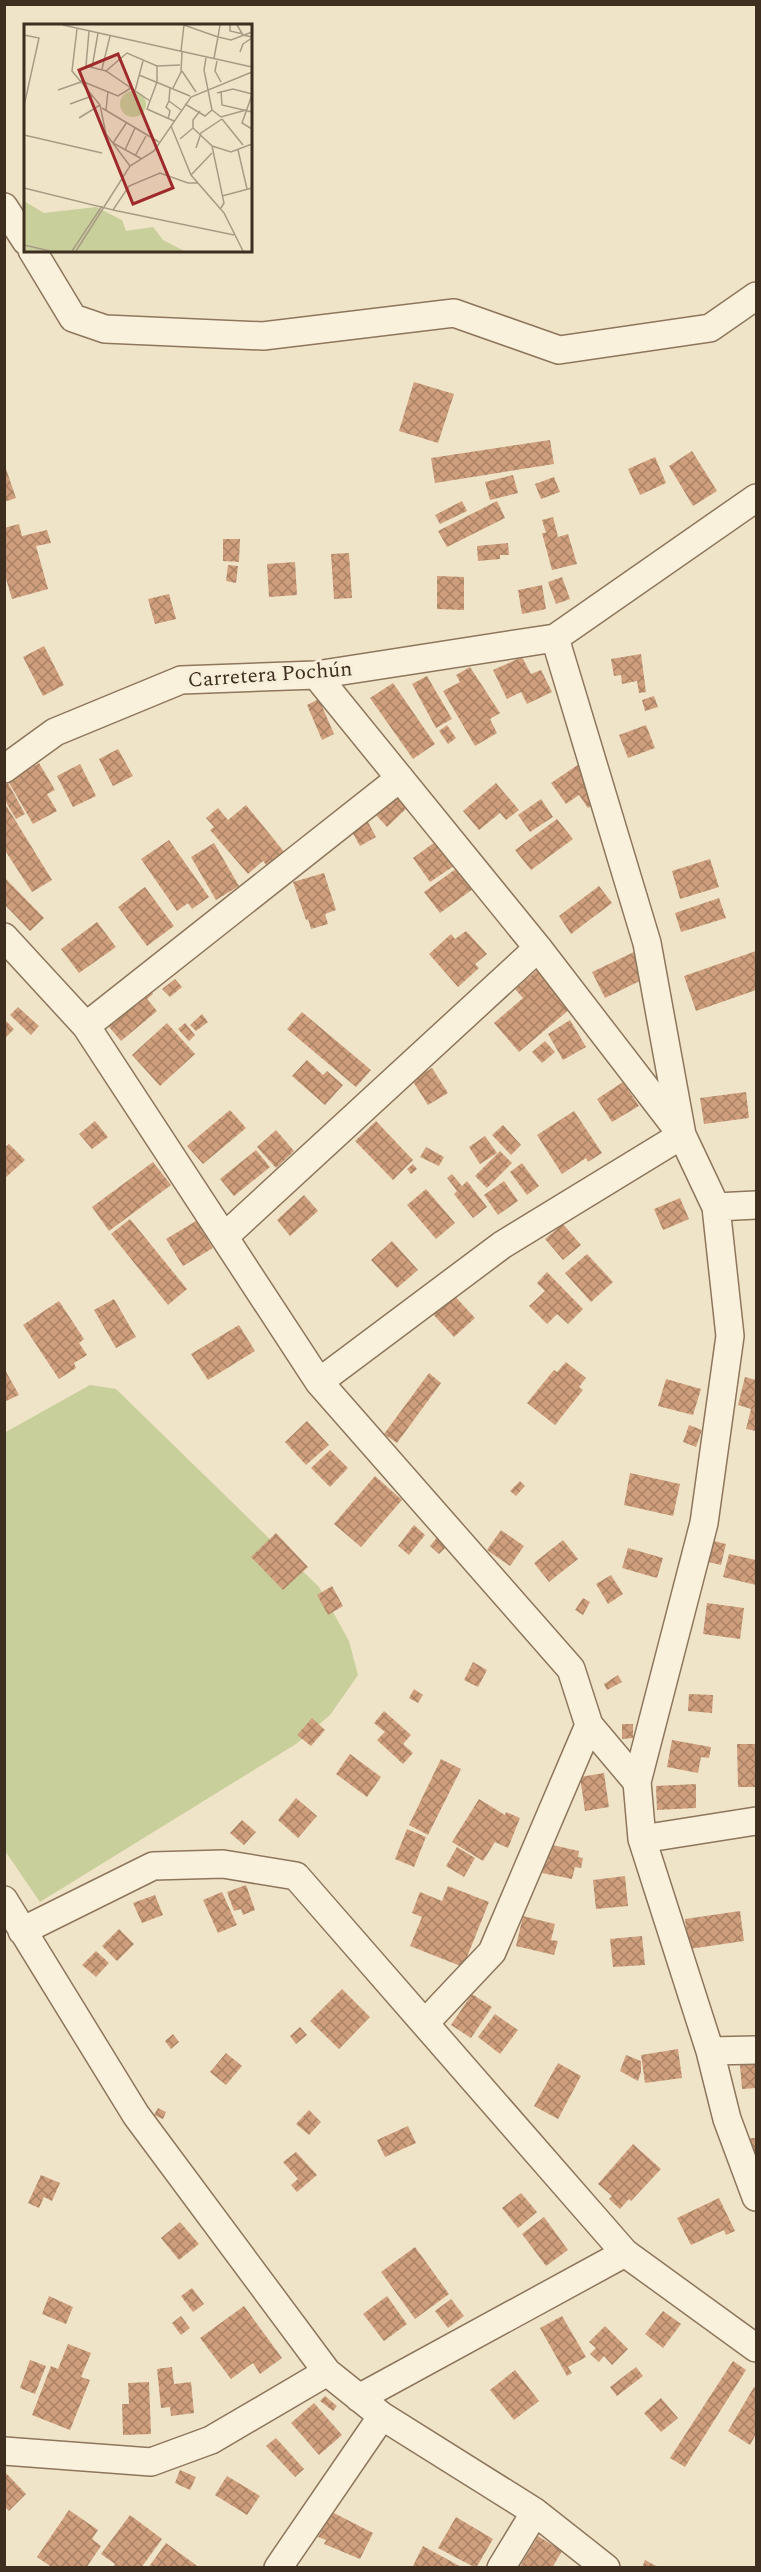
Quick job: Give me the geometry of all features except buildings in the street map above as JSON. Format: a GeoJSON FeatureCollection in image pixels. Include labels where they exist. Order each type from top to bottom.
{"type":"FeatureCollection","features":[{"type":"Feature","properties":{"kind":"street"},"geometry":{"type":"LineString","coordinates":[[4,207],[24,238]]}},
{"type":"Feature","properties":{"kind":"street"},"geometry":{"type":"LineString","coordinates":[[33,252],[74,318],[105,329],[263,336],[454,313],[560,350],[710,328],[756,296]]}},
{"type":"Feature","properties":{"kind":"street"},"geometry":{"type":"LineString","coordinates":[[682,1135],[647,944],[555,638],[756,498]]}},
{"type":"Feature","properties":{"kind":"street","name":"Carretera Pochún"},"geometry":{"type":"LineString","coordinates":[[4,769],[55,732],[181,680],[316,675],[555,638]]}},
{"type":"Feature","properties":{"kind":"street"},"geometry":{"type":"LineString","coordinates":[[316,675],[538,948],[682,1135],[716,1207],[730,1336],[704,1523],[637,1782],[642,1839],[710,2051],[727,2119],[756,2197]]}},
{"type":"Feature","properties":{"kind":"street"},"geometry":{"type":"LineString","coordinates":[[86,1026],[400,778]]}},
{"type":"Feature","properties":{"kind":"street"},"geometry":{"type":"LineString","coordinates":[[4,937],[86,1026],[319,1382],[572,1669],[589,1725],[637,1782]]}},
{"type":"Feature","properties":{"kind":"street"},"geometry":{"type":"LineString","coordinates":[[224,1238],[538,948]]}},
{"type":"Feature","properties":{"kind":"street"},"geometry":{"type":"LineString","coordinates":[[319,1382],[502,1245],[682,1135]]}},
{"type":"Feature","properties":{"kind":"street"},"geometry":{"type":"LineString","coordinates":[[716,1207],[756,1205]]}},
{"type":"Feature","properties":{"kind":"street"},"geometry":{"type":"LineString","coordinates":[[425,2023],[492,1952],[589,1725]]}},
{"type":"Feature","properties":{"kind":"street"},"geometry":{"type":"LineString","coordinates":[[642,1839],[756,1821]]}},
{"type":"Feature","properties":{"kind":"street"},"geometry":{"type":"LineString","coordinates":[[22,1931],[153,1866],[223,1864],[296,1876],[625,2253],[756,2348]]}},
{"type":"Feature","properties":{"kind":"street"},"geometry":{"type":"LineString","coordinates":[[4,1900],[136,2115],[327,2372],[382,2416],[535,2512],[606,2568]]}},
{"type":"Feature","properties":{"kind":"street"},"geometry":{"type":"LineString","coordinates":[[710,2051],[756,2050]]}},
{"type":"Feature","properties":{"kind":"street"},"geometry":{"type":"LineString","coordinates":[[359,2398],[625,2253]]}},
{"type":"Feature","properties":{"kind":"street"},"geometry":{"type":"LineString","coordinates":[[4,2451],[151,2462],[211,2440],[327,2372]]}},
{"type":"Feature","properties":{"kind":"street"},"geometry":{"type":"LineString","coordinates":[[278,2568],[382,2416]]}},
{"type":"Feature","properties":{"kind":"street"},"geometry":{"type":"LineString","coordinates":[[501,2568],[535,2512]]}},
{"type":"Feature","properties":{"kind":"green space"},"geometry":{"type":"Polygon","coordinates":[[[90,1385],[116,1389],[319,1587],[349,1641],[358,1675],[330,1715],[296,1744],[40,1902],[5,1851],[4,1433],[90,1385]]]}}]}
